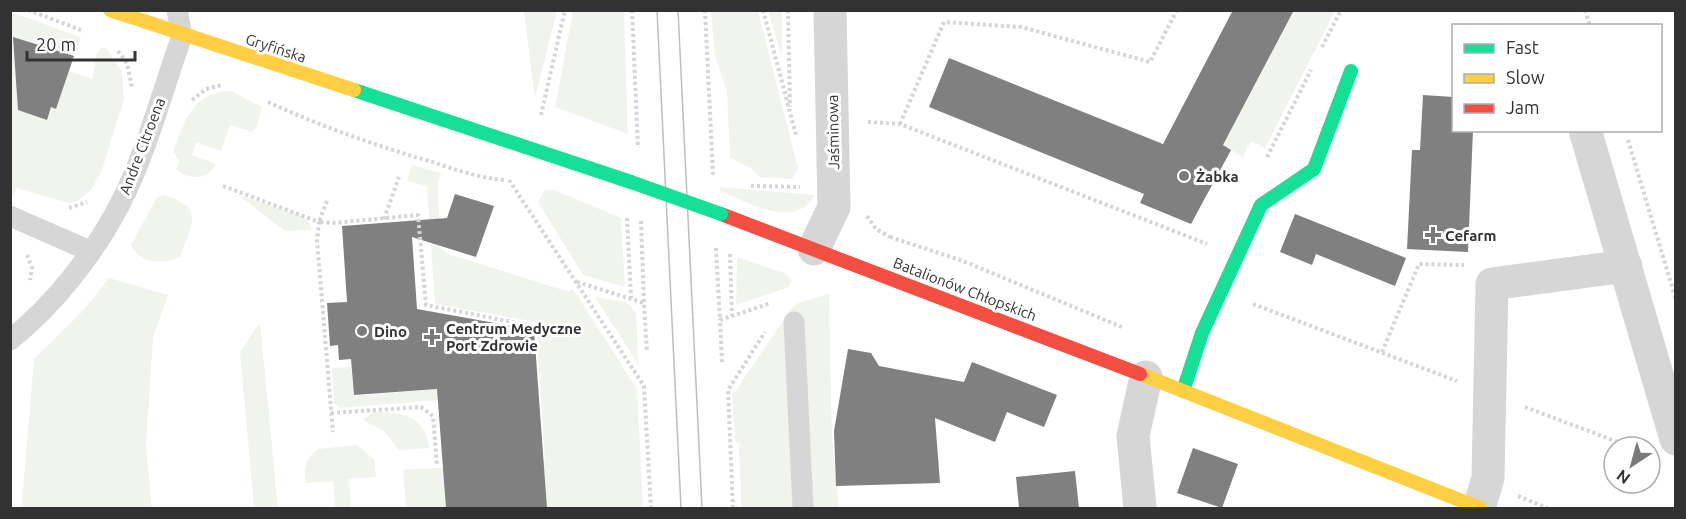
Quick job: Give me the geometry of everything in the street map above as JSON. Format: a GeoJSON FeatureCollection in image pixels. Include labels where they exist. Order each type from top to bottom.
{"type":"FeatureCollection","features":[{"type":"Feature","properties":{"kind":"street","name":"Gryfińska"},"geometry":{"type":"LineString","coordinates":[[110,10],[182,36],[433,116]]}},
{"type":"Feature","properties":{"kind":"street","name":"Jaśminowa"},"geometry":{"type":"LineString","coordinates":[[814,249],[834,207],[830,10]]}},
{"type":"Feature","properties":{"kind":"street"},"geometry":{"type":"LineString","coordinates":[[1183,391],[1202,333],[1261,205],[1314,169],[1352,71]]}},
{"type":"Feature","properties":{"kind":"street","name":"Batalionów Chłopskich"},"geometry":{"type":"LineString","coordinates":[[433,116],[722,214],[1480,508]]}},
{"type":"Feature","properties":{"kind":"street"},"geometry":{"type":"LineString","coordinates":[[1586,132],[1676,439]]}},
{"type":"Feature","properties":{"kind":"street"},"geometry":{"type":"LineString","coordinates":[[1480,508],[1488,477],[1492,284],[1626,266]]}},
{"type":"Feature","properties":{"kind":"street"},"geometry":{"type":"LineString","coordinates":[[1140,508],[1133,436],[1146,377]]}},
{"type":"Feature","properties":{"kind":"lane"},"geometry":{"type":"LineString","coordinates":[[177,10],[182,36]]}},
{"type":"Feature","properties":{"kind":"lane","name":"Andre Citroena"},"geometry":{"type":"LineString","coordinates":[[10,340],[54,297],[90,251],[120,203],[182,36]]}},
{"type":"Feature","properties":{"kind":"lane"},"geometry":{"type":"LineString","coordinates":[[10,216],[90,251]]}},
{"type":"Feature","properties":{"kind":"lane"},"geometry":{"type":"LineString","coordinates":[[794,322],[803,508]]}},
{"type":"Feature","properties":{"kind":"path"},"geometry":{"type":"LineString","coordinates":[[28,10],[88,32]]}},
{"type":"Feature","properties":{"kind":"path"},"geometry":{"type":"LineString","coordinates":[[539,122],[565,10]]}},
{"type":"Feature","properties":{"kind":"path"},"geometry":{"type":"LineString","coordinates":[[705,10],[713,177]]}},
{"type":"Feature","properties":{"kind":"path"},"geometry":{"type":"LineString","coordinates":[[763,10],[798,145]]}},
{"type":"Feature","properties":{"kind":"path"},"geometry":{"type":"LineString","coordinates":[[788,10],[790,114]]}},
{"type":"Feature","properties":{"kind":"path"},"geometry":{"type":"LineString","coordinates":[[900,124],[944,22],[1021,27],[1150,62],[1177,10]]}},
{"type":"Feature","properties":{"kind":"path"},"geometry":{"type":"LineString","coordinates":[[1320,52],[1341,10]]}},
{"type":"Feature","properties":{"kind":"path"},"geometry":{"type":"LineString","coordinates":[[115,47],[127,63],[132,98]]}},
{"type":"Feature","properties":{"kind":"path"},"geometry":{"type":"LineString","coordinates":[[1262,166],[1315,62]]}},
{"type":"Feature","properties":{"kind":"path"},"geometry":{"type":"LineString","coordinates":[[131,80],[190,101],[206,89],[226,84]]}},
{"type":"Feature","properties":{"kind":"path"},"geometry":{"type":"LineString","coordinates":[[264,100],[322,126],[406,154],[486,178],[520,181]]}},
{"type":"Feature","properties":{"kind":"path"},"geometry":{"type":"LineString","coordinates":[[1626,132],[1676,300]]}},
{"type":"Feature","properties":{"kind":"path"},"geometry":{"type":"LineString","coordinates":[[384,219],[399,177]]}},
{"type":"Feature","properties":{"kind":"path"},"geometry":{"type":"LineString","coordinates":[[509,180],[644,386],[651,508]]}},
{"type":"Feature","properties":{"kind":"path"},"geometry":{"type":"LineString","coordinates":[[740,185],[808,187]]}},
{"type":"Feature","properties":{"kind":"path"},"geometry":{"type":"LineString","coordinates":[[223,186],[319,222],[333,223],[418,215],[426,305],[534,326]]}},
{"type":"Feature","properties":{"kind":"path"},"geometry":{"type":"LineString","coordinates":[[26,287],[32,268],[25,249],[17,241],[30,223],[45,204],[73,208],[87,202],[93,196]]}},
{"type":"Feature","properties":{"kind":"path"},"geometry":{"type":"LineString","coordinates":[[327,201],[319,222],[317,241],[333,432]]}},
{"type":"Feature","properties":{"kind":"path"},"geometry":{"type":"LineString","coordinates":[[866,214],[876,229],[890,237],[963,261],[1133,332]]}},
{"type":"Feature","properties":{"kind":"path"},"geometry":{"type":"LineString","coordinates":[[628,221],[631,298]]}},
{"type":"Feature","properties":{"kind":"path"},"geometry":{"type":"LineString","coordinates":[[716,237],[722,362]]}},
{"type":"Feature","properties":{"kind":"path"},"geometry":{"type":"LineString","coordinates":[[887,246],[890,237]]}},
{"type":"Feature","properties":{"kind":"path"},"geometry":{"type":"LineString","coordinates":[[730,257],[732,316]]}},
{"type":"Feature","properties":{"kind":"path"},"geometry":{"type":"LineString","coordinates":[[1382,352],[1419,264],[1471,266]]}},
{"type":"Feature","properties":{"kind":"path"},"geometry":{"type":"LineString","coordinates":[[576,282],[644,303],[647,352]]}},
{"type":"Feature","properties":{"kind":"path"},"geometry":{"type":"LineString","coordinates":[[720,320],[759,307]]}},
{"type":"Feature","properties":{"kind":"path"},"geometry":{"type":"LineString","coordinates":[[733,508],[728,390],[770,325]]}},
{"type":"Feature","properties":{"kind":"path"},"geometry":{"type":"LineString","coordinates":[[331,413],[420,407],[433,416],[437,466]]}},
{"type":"Feature","properties":{"kind":"shaded area"},"geometry":{"type":"Polygon","coordinates":[[[524,11],[557,11],[535,98],[524,11]]]}},
{"type":"Feature","properties":{"kind":"shaded area"},"geometry":{"type":"Polygon","coordinates":[[[573,11],[624,11],[628,134],[555,107],[573,11]]]}},
{"type":"Feature","properties":{"kind":"shaded area"},"geometry":{"type":"Polygon","coordinates":[[[711,11],[758,11],[798,168],[792,179],[759,177],[751,168],[730,158],[727,91],[715,56],[711,11]]]}},
{"type":"Feature","properties":{"kind":"shaded area"},"geometry":{"type":"Polygon","coordinates":[[[768,11],[782,11],[782,57],[768,11]]]}},
{"type":"Feature","properties":{"kind":"shaded area"},"geometry":{"type":"Polygon","coordinates":[[[1294,11],[1335,11],[1265,148],[1251,141],[1243,157],[1223,145],[1294,11]]]}},
{"type":"Feature","properties":{"kind":"shaded area"},"geometry":{"type":"Polygon","coordinates":[[[11,12],[81,37],[74,56],[13,38],[51,107],[56,109],[69,71],[92,79],[97,53],[101,48],[106,48],[122,71],[124,99],[102,170],[91,190],[77,201],[69,203],[17,188],[11,198],[11,12]]]}},
{"type":"Feature","properties":{"kind":"shaded area"},"geometry":{"type":"Polygon","coordinates":[[[231,91],[262,107],[256,128],[251,132],[230,125],[221,151],[196,142],[192,155],[216,164],[204,176],[193,177],[181,173],[176,169],[180,160],[173,152],[186,119],[199,102],[208,96],[231,91]]]}},
{"type":"Feature","properties":{"kind":"shaded area"},"geometry":{"type":"Polygon","coordinates":[[[412,165],[441,173],[438,185],[440,248],[449,254],[563,290],[573,289],[637,389],[643,508],[406,508],[403,470],[545,461],[536,322],[435,304],[427,186],[407,181],[412,165]]]}},
{"type":"Feature","properties":{"kind":"shaded area"},"geometry":{"type":"Polygon","coordinates":[[[720,187],[815,195],[806,206],[796,211],[771,211],[720,191],[720,187]]]}},
{"type":"Feature","properties":{"kind":"shaded area"},"geometry":{"type":"Polygon","coordinates":[[[545,190],[554,190],[621,218],[625,287],[583,275],[538,202],[545,190]]]}},
{"type":"Feature","properties":{"kind":"shaded area"},"geometry":{"type":"Polygon","coordinates":[[[163,195],[186,205],[191,211],[192,218],[180,257],[159,262],[141,256],[131,245],[157,197],[163,195]]]}},
{"type":"Feature","properties":{"kind":"shaded area"},"geometry":{"type":"Polygon","coordinates":[[[238,195],[301,216],[309,222],[312,230],[285,231],[238,195]]]}},
{"type":"Feature","properties":{"kind":"shaded area"},"geometry":{"type":"Polygon","coordinates":[[[737,257],[784,273],[792,280],[789,287],[736,305],[737,257]]]}},
{"type":"Feature","properties":{"kind":"shaded area"},"geometry":{"type":"Polygon","coordinates":[[[109,278],[168,295],[153,337],[146,446],[152,508],[24,508],[22,500],[34,359],[82,312],[109,278]]]}},
{"type":"Feature","properties":{"kind":"shaded area"},"geometry":{"type":"Polygon","coordinates":[[[829,294],[832,439],[839,508],[741,508],[739,443],[735,442],[732,396],[791,309],[798,303],[829,294]]]}},
{"type":"Feature","properties":{"kind":"shaded area"},"geometry":{"type":"Polygon","coordinates":[[[595,297],[626,302],[636,313],[638,364],[595,297]]]}},
{"type":"Feature","properties":{"kind":"shaded area"},"geometry":{"type":"Polygon","coordinates":[[[260,322],[278,508],[254,508],[240,352],[260,322]]]}},
{"type":"Feature","properties":{"kind":"shaded area"},"geometry":{"type":"Polygon","coordinates":[[[351,367],[354,396],[438,389],[438,400],[340,408],[334,403],[332,371],[333,368],[351,367]]]}},
{"type":"Feature","properties":{"kind":"shaded area"},"geometry":{"type":"Polygon","coordinates":[[[373,412],[402,415],[417,422],[427,437],[429,448],[399,450],[384,431],[363,420],[373,412]]]}},
{"type":"Feature","properties":{"kind":"shaded area"},"geometry":{"type":"Polygon","coordinates":[[[356,445],[374,459],[376,477],[349,479],[351,508],[335,508],[333,481],[306,483],[306,463],[319,449],[356,445]]]}},
{"type":"Feature","properties":{"kind":"building"},"geometry":{"type":"Polygon","coordinates":[[[1233,10],[1294,10],[1223,145],[1231,150],[1191,224],[1140,203],[1144,194],[929,107],[949,58],[1163,144],[1233,10]]]}},
{"type":"Feature","properties":{"kind":"building"},"geometry":{"type":"Polygon","coordinates":[[[13,37],[74,56],[56,109],[51,107],[47,120],[18,110],[13,37]]]}},
{"type":"Feature","properties":{"kind":"building"},"geometry":{"type":"Polygon","coordinates":[[[1423,95],[1452,97],[1452,132],[1473,132],[1468,252],[1407,249],[1412,150],[1420,150],[1423,95]]]}},
{"type":"Feature","properties":{"kind":"building","name":"Centrum Medyczne Port Zdrowie"},"geometry":{"type":"Polygon","coordinates":[[[455,194],[494,206],[476,257],[412,237],[417,309],[534,330],[547,508],[446,508],[437,389],[354,395],[351,359],[339,360],[338,345],[330,346],[327,303],[347,302],[342,226],[447,218],[455,194]]]}},
{"type":"Feature","properties":{"kind":"building"},"geometry":{"type":"Polygon","coordinates":[[[1295,214],[1406,258],[1395,286],[1316,254],[1312,265],[1280,252],[1295,214]]]}},
{"type":"Feature","properties":{"kind":"building"},"geometry":{"type":"Polygon","coordinates":[[[848,349],[871,353],[879,366],[964,382],[972,362],[1057,395],[1044,427],[1007,412],[995,442],[935,418],[940,483],[836,486],[834,431],[848,349]]]}},
{"type":"Feature","properties":{"kind":"building"},"geometry":{"type":"Polygon","coordinates":[[[1193,448],[1238,464],[1222,508],[1177,493],[1193,448]]]}},
{"type":"Feature","properties":{"kind":"building"},"geometry":{"type":"Polygon","coordinates":[[[1075,471],[1079,508],[1019,508],[1016,477],[1075,471]]]}},
{"type":"Feature","properties":{"kind":"tram line"},"geometry":{"type":"LineString","coordinates":[[657,10],[681,508]]}},
{"type":"Feature","properties":{"kind":"tram line"},"geometry":{"type":"LineString","coordinates":[[678,10],[702,508]]}},
{"type":"Feature","properties":{"kind":"traffic: fast"},"geometry":{"type":"LineString","coordinates":[[1183,391],[1202,333],[1261,205],[1314,169],[1351,71]]}},
{"type":"Feature","properties":{"kind":"traffic: fast"},"geometry":{"type":"LineString","coordinates":[[354,90],[631,182]]}},
{"type":"Feature","properties":{"kind":"traffic: fast"},"geometry":{"type":"LineString","coordinates":[[631,182],[721,214]]}},
{"type":"Feature","properties":{"kind":"traffic: slow"},"geometry":{"type":"LineString","coordinates":[[110,10],[354,90]]}},
{"type":"Feature","properties":{"kind":"traffic: slow"},"geometry":{"type":"LineString","coordinates":[[1140,374],[1480,508]]}},
{"type":"Feature","properties":{"kind":"traffic: jam"},"geometry":{"type":"LineString","coordinates":[[721,214],[1140,374]]}},
{"type":"Feature","properties":{"kind":"place","name":"Żabka"},"geometry":{"type":"Point","coordinates":[1184,176]}},
{"type":"Feature","properties":{"kind":"place","name":"Cefarm"},"geometry":{"type":"Point","coordinates":[1433,235]}},
{"type":"Feature","properties":{"kind":"place","name":"Dino"},"geometry":{"type":"Point","coordinates":[362,331]}},
{"type":"Feature","properties":{"kind":"place","name":"Centrum Medyczne Port Zdrowie"},"geometry":{"type":"Point","coordinates":[432,337]}}]}
